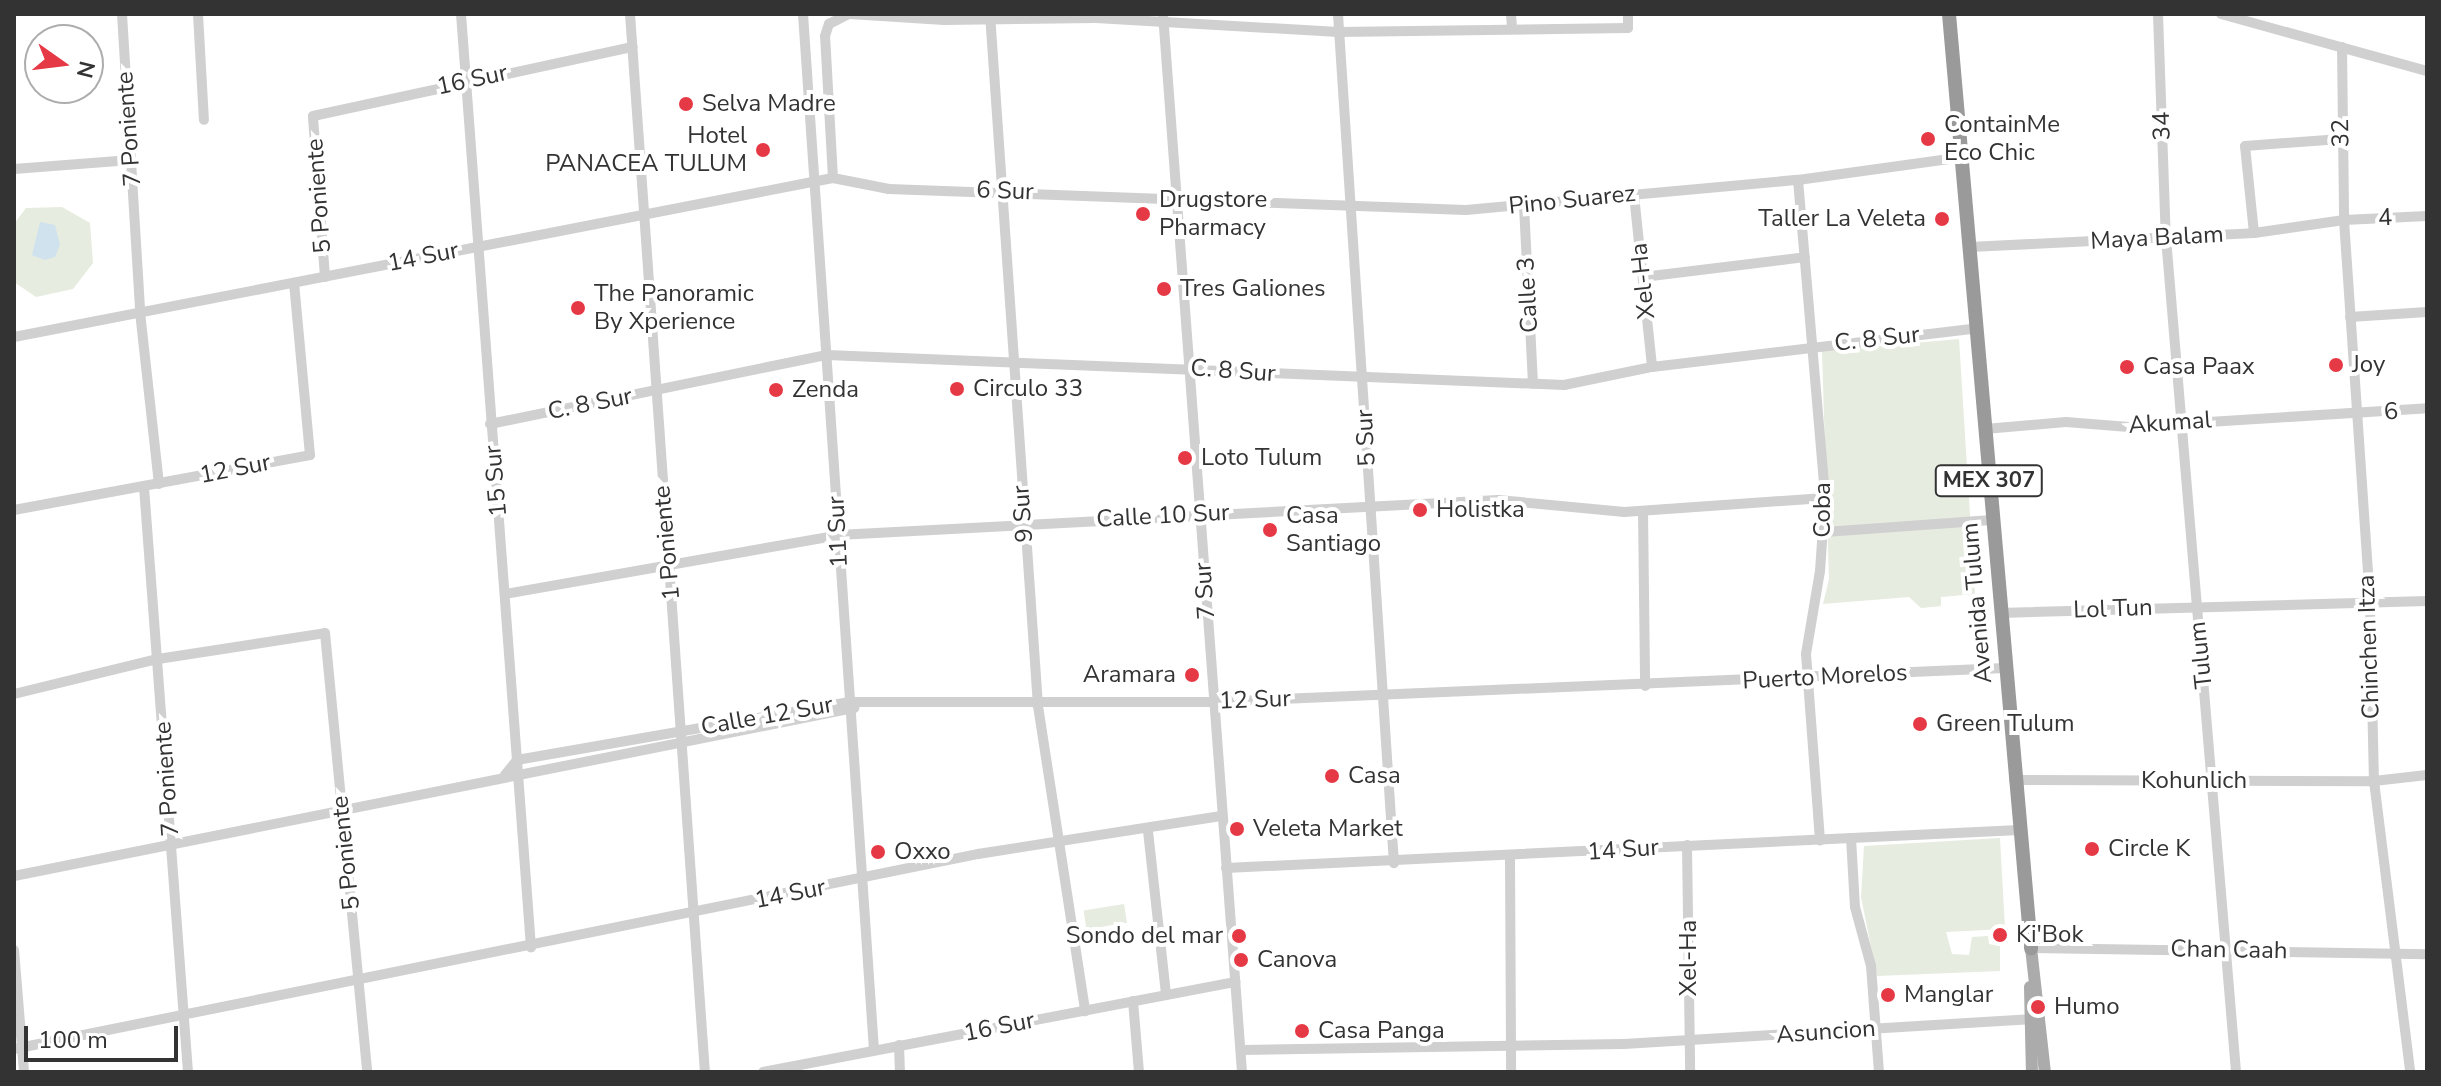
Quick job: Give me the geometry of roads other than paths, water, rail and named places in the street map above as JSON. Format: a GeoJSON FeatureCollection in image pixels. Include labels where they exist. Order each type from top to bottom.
{"type":"FeatureCollection","features":[{"type":"Feature","properties":{"kind":"highway","name":"Avenida Tulum"},"geometry":{"type":"LineString","coordinates":[[1949,14],[2031,948]]}},
{"type":"Feature","properties":{"kind":"main road","name":"Avenida Tulum"},"geometry":{"type":"LineString","coordinates":[[2031,948],[2029,1019],[2032,1072]]}},
{"type":"Feature","properties":{"kind":"main road","name":"Avenida Tulum"},"geometry":{"type":"LineString","coordinates":[[2031,948],[2045,1072]]}},
{"type":"Feature","properties":{"kind":"street","name":"7 Poniente"},"geometry":{"type":"LineString","coordinates":[[122,14],[140,312],[159,484]]}},
{"type":"Feature","properties":{"kind":"street"},"geometry":{"type":"LineString","coordinates":[[198,14],[204,120]]}},
{"type":"Feature","properties":{"kind":"street","name":"15 Sur"},"geometry":{"type":"LineString","coordinates":[[461,14],[531,947]]}},
{"type":"Feature","properties":{"kind":"street","name":"1 Poniente"},"geometry":{"type":"LineString","coordinates":[[630,14],[654,392],[670,567],[705,1072]]}},
{"type":"Feature","properties":{"kind":"street","name":"11 Sur"},"geometry":{"type":"LineString","coordinates":[[803,14],[818,181],[848,706],[874,1050]]}},
{"type":"Feature","properties":{"kind":"street"},"geometry":{"type":"LineString","coordinates":[[833,178],[825,36],[829,24],[849,14],[1164,20],[1339,32],[1628,28],[1628,14]]}},
{"type":"Feature","properties":{"kind":"street","name":"5 Sur"},"geometry":{"type":"LineString","coordinates":[[1338,14],[1394,863]]}},
{"type":"Feature","properties":{"kind":"street"},"geometry":{"type":"LineString","coordinates":[[1511,14],[1512,28]]}},
{"type":"Feature","properties":{"kind":"street","name":"34"},"geometry":{"type":"LineString","coordinates":[[2158,14],[2166,238]]}},
{"type":"Feature","properties":{"kind":"street"},"geometry":{"type":"LineString","coordinates":[[2221,14],[2427,71]]}},
{"type":"Feature","properties":{"kind":"street","name":"9 Sur"},"geometry":{"type":"LineString","coordinates":[[990,16],[1038,706],[1085,1011]]}},
{"type":"Feature","properties":{"kind":"street","name":"7 Sur"},"geometry":{"type":"LineString","coordinates":[[1164,20],[1242,1072]]}},
{"type":"Feature","properties":{"kind":"street","name":"16 Sur"},"geometry":{"type":"LineString","coordinates":[[313,116],[466,80],[633,47]]}},
{"type":"Feature","properties":{"kind":"street","name":"32"},"geometry":{"type":"LineString","coordinates":[[2342,47],[2344,220]]}},
{"type":"Feature","properties":{"kind":"street","name":"5 Poniente"},"geometry":{"type":"LineString","coordinates":[[313,116],[325,277]]}},
{"type":"Feature","properties":{"kind":"street"},"geometry":{"type":"LineString","coordinates":[[2254,233],[2245,146],[2341,139]]}},
{"type":"Feature","properties":{"kind":"street","name":"Pino Suarez"},"geometry":{"type":"LineString","coordinates":[[1179,199],[1466,210],[1798,180],[1963,157]]}},
{"type":"Feature","properties":{"kind":"street"},"geometry":{"type":"LineString","coordinates":[[14,169],[131,160]]}},
{"type":"Feature","properties":{"kind":"street","name":"14 Sur"},"geometry":{"type":"LineString","coordinates":[[14,337],[833,178]]}},
{"type":"Feature","properties":{"kind":"street","name":"6 Sur"},"geometry":{"type":"LineString","coordinates":[[833,178],[889,189],[1002,190],[1179,199]]}},
{"type":"Feature","properties":{"kind":"street","name":"Coba"},"geometry":{"type":"LineString","coordinates":[[1798,180],[1815,345],[1825,498],[1825,532],[1808,633],[1808,678],[1820,840]]}},
{"type":"Feature","properties":{"kind":"street","name":"Xel-Ha"},"geometry":{"type":"LineString","coordinates":[[1634,195],[1652,367]]}},
{"type":"Feature","properties":{"kind":"street","name":"Calle 3"},"geometry":{"type":"LineString","coordinates":[[1524,206],[1533,384]]}},
{"type":"Feature","properties":{"kind":"street","name":"4"},"geometry":{"type":"LineString","coordinates":[[2344,220],[2427,216]]}},
{"type":"Feature","properties":{"kind":"street","name":"Maya Balam"},"geometry":{"type":"LineString","coordinates":[[1970,247],[2254,233],[2344,220]]}},
{"type":"Feature","properties":{"kind":"street","name":"Chinchen Itza"},"geometry":{"type":"LineString","coordinates":[[2344,220],[2370,606],[2374,781],[2398,954],[2410,1072]]}},
{"type":"Feature","properties":{"kind":"street","name":"Tulum"},"geometry":{"type":"LineString","coordinates":[[2166,238],[2214,781],[2236,1072]]}},
{"type":"Feature","properties":{"kind":"street"},"geometry":{"type":"LineString","coordinates":[[1643,277],[1805,257]]}},
{"type":"Feature","properties":{"kind":"street","name":"5 Poniente"},"geometry":{"type":"LineString","coordinates":[[294,283],[310,455]]}},
{"type":"Feature","properties":{"kind":"street"},"geometry":{"type":"LineString","coordinates":[[2350,317],[2427,312]]}},
{"type":"Feature","properties":{"kind":"street","name":"C. 8 Sur"},"geometry":{"type":"LineString","coordinates":[[490,424],[827,355],[1014,364],[1188,366],[1363,378],[1564,385],[1652,367],[1815,345],[1978,328]]}},
{"type":"Feature","properties":{"kind":"street","name":"6"},"geometry":{"type":"LineString","coordinates":[[2355,415],[2427,408]]}},
{"type":"Feature","properties":{"kind":"street","name":"Akumal"},"geometry":{"type":"LineString","coordinates":[[1985,429],[2066,422],[2129,427],[2181,420],[2355,415]]}},
{"type":"Feature","properties":{"kind":"street","name":"12 Sur"},"geometry":{"type":"LineString","coordinates":[[14,510],[310,455]]}},
{"type":"Feature","properties":{"kind":"street","name":"7 Poniente"},"geometry":{"type":"LineString","coordinates":[[144,487],[188,1072]]}},
{"type":"Feature","properties":{"kind":"street","name":"Calle 10 Sur"},"geometry":{"type":"LineString","coordinates":[[505,594],[838,535],[1023,522],[1498,500],[1643,511],[1825,498]]}},
{"type":"Feature","properties":{"kind":"street"},"geometry":{"type":"LineString","coordinates":[[1643,511],[1645,686]]}},
{"type":"Feature","properties":{"kind":"street"},"geometry":{"type":"LineString","coordinates":[[1825,532],[1992,520]]}},
{"type":"Feature","properties":{"kind":"street","name":"Lol Tun"},"geometry":{"type":"LineString","coordinates":[[2000,613],[2370,606],[2427,601]]}},
{"type":"Feature","properties":{"kind":"street","name":"5 Poniente"},"geometry":{"type":"LineString","coordinates":[[158,659],[325,633],[361,983],[367,1072]]}},
{"type":"Feature","properties":{"kind":"street"},"geometry":{"type":"LineString","coordinates":[[14,694],[158,659]]}},
{"type":"Feature","properties":{"kind":"street","name":"Puerto Morelos"},"geometry":{"type":"LineString","coordinates":[[1645,686],[2005,668]]}},
{"type":"Feature","properties":{"kind":"street","name":"12 Sur"},"geometry":{"type":"LineString","coordinates":[[864,706],[1213,702],[1645,686]]}},
{"type":"Feature","properties":{"kind":"street","name":"Calle 12 Sur"},"geometry":{"type":"LineString","coordinates":[[517,760],[629,741],[682,737],[848,706],[864,706]]}},
{"type":"Feature","properties":{"kind":"street","name":"Calle 12 Sur"},"geometry":{"type":"LineString","coordinates":[[14,876],[172,846],[505,775],[632,753],[682,737]]}},
{"type":"Feature","properties":{"kind":"street"},"geometry":{"type":"LineString","coordinates":[[629,741],[632,753]]}},
{"type":"Feature","properties":{"kind":"street"},"geometry":{"type":"LineString","coordinates":[[505,775],[517,760]]}},
{"type":"Feature","properties":{"kind":"street","name":"Kohunlich"},"geometry":{"type":"LineString","coordinates":[[2014,780],[2374,781],[2427,775]]}},
{"type":"Feature","properties":{"kind":"street","name":"14 Sur"},"geometry":{"type":"LineString","coordinates":[[18,1048],[184,1014],[361,983],[694,912],[862,881],[978,854],[1148,831],[1221,816]]}},
{"type":"Feature","properties":{"kind":"street","name":"14 Sur"},"geometry":{"type":"LineString","coordinates":[[1226,868],[1510,858],[1687,845],[2019,830]]}},
{"type":"Feature","properties":{"kind":"street"},"geometry":{"type":"LineString","coordinates":[[1148,831],[1166,995]]}},
{"type":"Feature","properties":{"kind":"street"},"geometry":{"type":"LineString","coordinates":[[1851,838],[1855,907],[1869,954],[1879,1072]]}},
{"type":"Feature","properties":{"kind":"street","name":"Xel-Ha"},"geometry":{"type":"LineString","coordinates":[[1687,845],[1690,1072]]}},
{"type":"Feature","properties":{"kind":"street"},"geometry":{"type":"LineString","coordinates":[[1510,858],[1511,1072]]}},
{"type":"Feature","properties":{"kind":"street","name":"Chan Caah"},"geometry":{"type":"LineString","coordinates":[[2031,948],[2427,954]]}},
{"type":"Feature","properties":{"kind":"street"},"geometry":{"type":"LineString","coordinates":[[14,950],[18,1048],[24,1072]]}},
{"type":"Feature","properties":{"kind":"street","name":"16 Sur"},"geometry":{"type":"LineString","coordinates":[[763,1072],[1235,982]]}},
{"type":"Feature","properties":{"kind":"street"},"geometry":{"type":"LineString","coordinates":[[1133,1001],[1139,1072]]}},
{"type":"Feature","properties":{"kind":"street","name":"Asuncion"},"geometry":{"type":"LineString","coordinates":[[1511,1048],[2029,1019]]}},
{"type":"Feature","properties":{"kind":"street"},"geometry":{"type":"LineString","coordinates":[[899,1045],[900,1072]]}},
{"type":"Feature","properties":{"kind":"street"},"geometry":{"type":"LineString","coordinates":[[1241,1050],[1511,1048]]}},
{"type":"Feature","properties":{"kind":"water"},"geometry":{"type":"Polygon","coordinates":[[[40,222],[55,225],[60,245],[55,257],[45,260],[32,255],[40,222]]]}},
{"type":"Feature","properties":{"kind":"place","name":"Selva Madre"},"geometry":{"type":"Point","coordinates":[686,104]}},
{"type":"Feature","properties":{"kind":"place","name":"ContainMe Eco Chic"},"geometry":{"type":"Point","coordinates":[1928,139]}},
{"type":"Feature","properties":{"kind":"place","name":"Hotel PANACEA TULUM"},"geometry":{"type":"Point","coordinates":[763,150]}},
{"type":"Feature","properties":{"kind":"place","name":"Drugstore Pharmacy"},"geometry":{"type":"Point","coordinates":[1143,214]}},
{"type":"Feature","properties":{"kind":"place","name":"Taller La Veleta"},"geometry":{"type":"Point","coordinates":[1942,219]}},
{"type":"Feature","properties":{"kind":"place","name":"Tres Galiones"},"geometry":{"type":"Point","coordinates":[1164,289]}},
{"type":"Feature","properties":{"kind":"place","name":"The Panoramic By Xperience"},"geometry":{"type":"Point","coordinates":[578,308]}},
{"type":"Feature","properties":{"kind":"place","name":"Joy"},"geometry":{"type":"Point","coordinates":[2336,365]}},
{"type":"Feature","properties":{"kind":"place","name":"Casa Paax"},"geometry":{"type":"Point","coordinates":[2127,367]}},
{"type":"Feature","properties":{"kind":"place","name":"Circulo 33"},"geometry":{"type":"Point","coordinates":[957,389]}},
{"type":"Feature","properties":{"kind":"place","name":"Zenda"},"geometry":{"type":"Point","coordinates":[776,390]}},
{"type":"Feature","properties":{"kind":"place","name":"Loto Tulum"},"geometry":{"type":"Point","coordinates":[1185,458]}},
{"type":"Feature","properties":{"kind":"place","name":"Holistka"},"geometry":{"type":"Point","coordinates":[1420,510]}},
{"type":"Feature","properties":{"kind":"place","name":"Casa Santiago"},"geometry":{"type":"Point","coordinates":[1270,530]}},
{"type":"Feature","properties":{"kind":"place","name":"Aramara"},"geometry":{"type":"Point","coordinates":[1192,675]}},
{"type":"Feature","properties":{"kind":"place","name":"Green Tulum"},"geometry":{"type":"Point","coordinates":[1920,724]}},
{"type":"Feature","properties":{"kind":"place","name":"Casa"},"geometry":{"type":"Point","coordinates":[1332,776]}},
{"type":"Feature","properties":{"kind":"place","name":"Veleta Market"},"geometry":{"type":"Point","coordinates":[1237,829]}},
{"type":"Feature","properties":{"kind":"place","name":"Circle K"},"geometry":{"type":"Point","coordinates":[2092,849]}},
{"type":"Feature","properties":{"kind":"place","name":"Oxxo"},"geometry":{"type":"Point","coordinates":[878,852]}},
{"type":"Feature","properties":{"kind":"place","name":"Ki'Bok"},"geometry":{"type":"Point","coordinates":[2000,935]}},
{"type":"Feature","properties":{"kind":"place","name":"Sondo del mar"},"geometry":{"type":"Point","coordinates":[1239,936]}},
{"type":"Feature","properties":{"kind":"place","name":"Canova"},"geometry":{"type":"Point","coordinates":[1241,960]}},
{"type":"Feature","properties":{"kind":"place","name":"Manglar"},"geometry":{"type":"Point","coordinates":[1888,995]}},
{"type":"Feature","properties":{"kind":"place","name":"Humo"},"geometry":{"type":"Point","coordinates":[2038,1007]}},
{"type":"Feature","properties":{"kind":"place","name":"Casa Panga"},"geometry":{"type":"Point","coordinates":[1302,1031]}}]}
